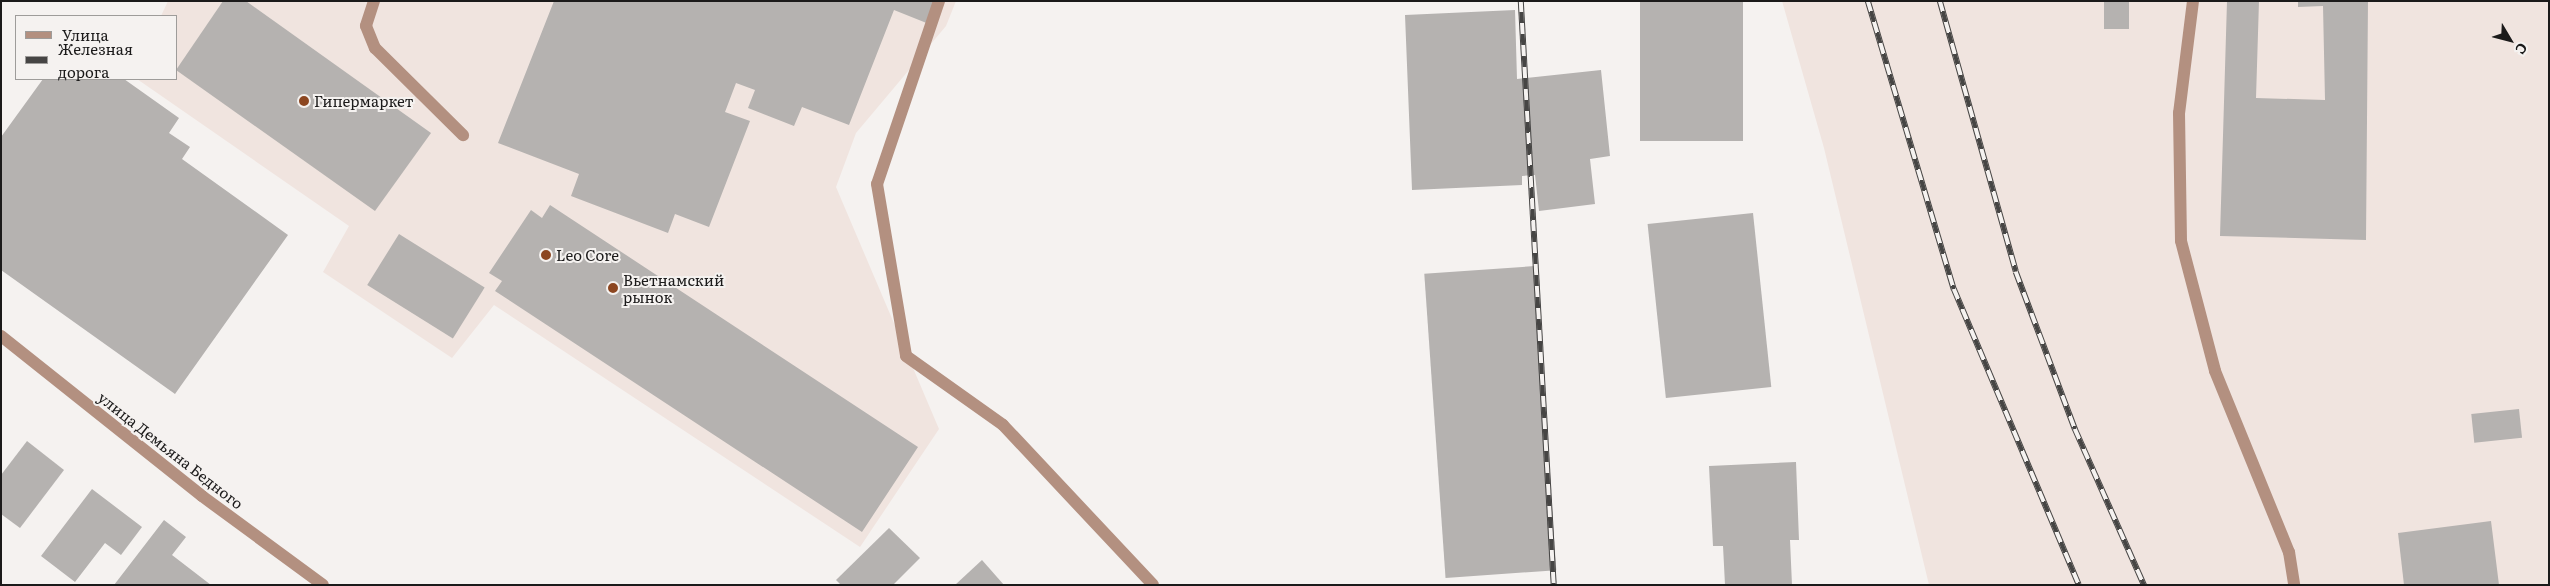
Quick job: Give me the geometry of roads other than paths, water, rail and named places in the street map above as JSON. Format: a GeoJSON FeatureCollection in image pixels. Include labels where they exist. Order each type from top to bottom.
{"type":"FeatureCollection","features":[{"type":"Feature","properties":{"kind":"street"},"geometry":{"type":"LineString","coordinates":[[374,1],[366,26],[375,48],[463,135]]}},
{"type":"Feature","properties":{"kind":"street"},"geometry":{"type":"LineString","coordinates":[[939,1],[876,184],[906,356],[1003,425],[1153,585]]}},
{"type":"Feature","properties":{"kind":"street"},"geometry":{"type":"LineString","coordinates":[[2193,1],[2179,114],[2181,241],[2215,371],[2289,552],[2294,585]]}},
{"type":"Feature","properties":{"kind":"street","name":"улица Демьяна Бедного"},"geometry":{"type":"LineString","coordinates":[[1,336],[202,496],[324,585]]}},
{"type":"Feature","properties":{"kind":"railway"},"geometry":{"type":"LineString","coordinates":[[1521,1],[1554,585]]}},
{"type":"Feature","properties":{"kind":"railway"},"geometry":{"type":"LineString","coordinates":[[1868,1],[1954,289],[2079,585]]}},
{"type":"Feature","properties":{"kind":"railway"},"geometry":{"type":"LineString","coordinates":[[1940,1],[2016,272],[2075,429],[2144,585]]}},
{"type":"Feature","properties":{"kind":"place","name":"Гипермаркет"},"geometry":{"type":"Point","coordinates":[304,101]}},
{"type":"Feature","properties":{"kind":"place","name":"Leo Core"},"geometry":{"type":"Point","coordinates":[546,255]}},
{"type":"Feature","properties":{"kind":"place","name":"Вьетнамский рынок"},"geometry":{"type":"Point","coordinates":[613,288]}}]}
